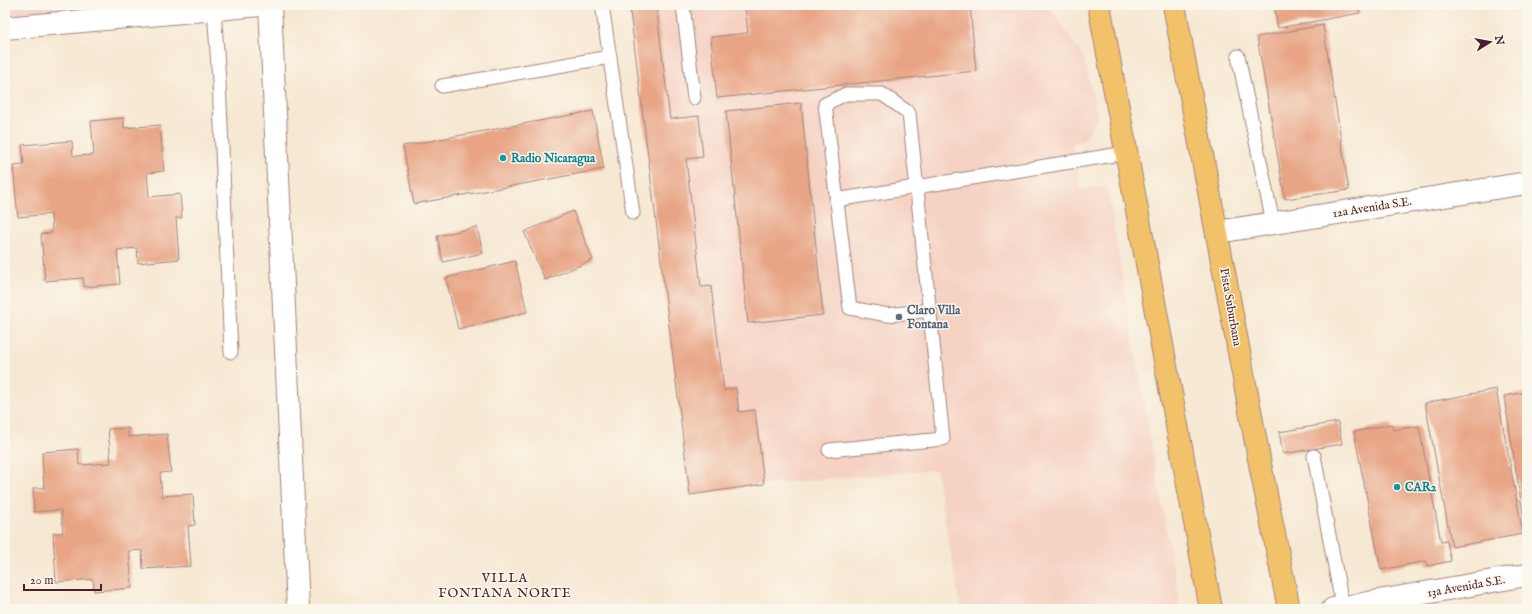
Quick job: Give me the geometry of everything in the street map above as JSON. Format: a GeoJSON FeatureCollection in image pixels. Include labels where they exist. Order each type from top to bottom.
{"type":"FeatureCollection","features":[{"type":"Feature","properties":{"kind":"main road"},"geometry":{"type":"LineString","coordinates":[[1099,5],[1211,609]]}},
{"type":"Feature","properties":{"kind":"main road","name":"Pista Suburbana"},"geometry":{"type":"LineString","coordinates":[[1174,5],[1260,464],[1289,609]]}},
{"type":"Feature","properties":{"kind":"street"},"geometry":{"type":"LineString","coordinates":[[5,28],[261,5]]}},
{"type":"Feature","properties":{"kind":"street"},"geometry":{"type":"LineString","coordinates":[[270,5],[298,609]]}},
{"type":"Feature","properties":{"kind":"street"},"geometry":{"type":"LineString","coordinates":[[1092,5],[1106,38]]}},
{"type":"Feature","properties":{"kind":"street","name":"12a Avenida S.E."},"geometry":{"type":"LineString","coordinates":[[1217,232],[1527,183]]}},
{"type":"Feature","properties":{"kind":"street","name":"13a Avenida S.E."},"geometry":{"type":"LineString","coordinates":[[1340,608],[1527,575]]}},
{"type":"Feature","properties":{"kind":"lane"},"geometry":{"type":"LineString","coordinates":[[602,5],[633,213]]}},
{"type":"Feature","properties":{"kind":"lane"},"geometry":{"type":"LineString","coordinates":[[683,5],[694,98]]}},
{"type":"Feature","properties":{"kind":"lane"},"geometry":{"type":"LineString","coordinates":[[214,9],[220,89],[230,352]]}},
{"type":"Feature","properties":{"kind":"lane"},"geometry":{"type":"LineString","coordinates":[[1238,56],[1273,223]]}},
{"type":"Feature","properties":{"kind":"lane"},"geometry":{"type":"LineString","coordinates":[[442,86],[610,57]]}},
{"type":"Feature","properties":{"kind":"lane"},"geometry":{"type":"LineString","coordinates":[[829,450],[943,438],[930,310],[909,113],[882,94],[846,94],[826,104],[836,200],[850,308],[888,315],[930,310]]}},
{"type":"Feature","properties":{"kind":"lane"},"geometry":{"type":"LineString","coordinates":[[836,200],[1126,153]]}},
{"type":"Feature","properties":{"kind":"lane"},"geometry":{"type":"LineString","coordinates":[[1314,456],[1340,608]]}},
{"type":"Feature","properties":{"kind":"shaded area"},"geometry":{"type":"Polygon","coordinates":[[[5,5],[261,5],[5,28],[5,5]]]}},
{"type":"Feature","properties":{"kind":"shaded area","name":"Claro Villa Fontana"},"geometry":{"type":"Polygon","coordinates":[[[651,5],[1048,5],[1084,57],[1098,118],[1083,141],[1072,143],[1081,190],[1107,186],[1181,609],[961,609],[936,470],[764,484],[690,495],[630,11],[651,5]]]}},
{"type":"Feature","properties":{"kind":"building"},"geometry":{"type":"Polygon","coordinates":[[[656,5],[670,119],[699,116],[703,157],[686,159],[701,287],[711,286],[724,390],[736,388],[739,412],[755,410],[764,484],[690,495],[630,11],[656,5]]]}},
{"type":"Feature","properties":{"kind":"building"},"geometry":{"type":"Polygon","coordinates":[[[745,5],[970,5],[976,71],[717,98],[711,37],[748,33],[745,5]]]}},
{"type":"Feature","properties":{"kind":"building"},"geometry":{"type":"Polygon","coordinates":[[[1274,5],[1358,5],[1360,13],[1278,28],[1274,5]]]}},
{"type":"Feature","properties":{"kind":"building"},"geometry":{"type":"Polygon","coordinates":[[[1323,25],[1349,190],[1285,199],[1257,37],[1323,25]]]}},
{"type":"Feature","properties":{"kind":"building"},"geometry":{"type":"Polygon","coordinates":[[[801,103],[823,315],[748,323],[726,111],[801,103]]]}},
{"type":"Feature","properties":{"kind":"building","name":"Radio Nicaragua"},"geometry":{"type":"Polygon","coordinates":[[[593,111],[604,169],[414,204],[403,146],[593,111]]]}},
{"type":"Feature","properties":{"kind":"building"},"geometry":{"type":"Polygon","coordinates":[[[124,118],[124,128],[160,125],[164,171],[147,173],[149,197],[180,194],[182,218],[176,218],[179,259],[138,263],[137,248],[117,250],[120,284],[84,287],[83,278],[45,281],[41,234],[52,233],[51,214],[18,217],[13,166],[24,165],[22,145],[72,141],[73,156],[94,155],[91,121],[124,118]]]}},
{"type":"Feature","properties":{"kind":"building"},"geometry":{"type":"Polygon","coordinates":[[[573,211],[593,260],[545,280],[524,232],[573,211]]]}},
{"type":"Feature","properties":{"kind":"building"},"geometry":{"type":"Polygon","coordinates":[[[477,227],[483,253],[443,262],[437,236],[477,227]]]}},
{"type":"Feature","properties":{"kind":"building"},"geometry":{"type":"Polygon","coordinates":[[[515,261],[527,312],[458,329],[446,278],[515,261]]]}},
{"type":"Feature","properties":{"kind":"building"},"geometry":{"type":"Polygon","coordinates":[[[1496,389],[1523,534],[1452,547],[1425,403],[1496,389]]]}},
{"type":"Feature","properties":{"kind":"building"},"geometry":{"type":"Polygon","coordinates":[[[1527,392],[1527,526],[1525,526],[1504,396],[1527,392]]]}},
{"type":"Feature","properties":{"kind":"building"},"geometry":{"type":"Polygon","coordinates":[[[1338,422],[1342,444],[1283,454],[1279,432],[1338,422]]]}},
{"type":"Feature","properties":{"kind":"building","name":"CAR2"},"geometry":{"type":"Polygon","coordinates":[[[1391,424],[1393,430],[1419,426],[1441,542],[1447,541],[1451,561],[1427,566],[1426,561],[1381,570],[1354,432],[1391,424]]]}},
{"type":"Feature","properties":{"kind":"building"},"geometry":{"type":"Polygon","coordinates":[[[128,428],[128,437],[167,434],[171,472],[160,473],[162,496],[193,494],[195,525],[188,526],[191,566],[143,569],[142,550],[129,551],[132,588],[94,591],[93,579],[56,582],[53,533],[63,533],[61,510],[34,512],[33,488],[44,488],[42,452],[78,449],[79,465],[111,463],[108,429],[128,428]]]}},
{"type":"Feature","properties":{"kind":"place","name":"Radio Nicaragua"},"geometry":{"type":"Point","coordinates":[503,158]}},
{"type":"Feature","properties":{"kind":"place","name":"Claro Villa Fontana"},"geometry":{"type":"Point","coordinates":[899,317]}},
{"type":"Feature","properties":{"kind":"place","name":"CAR2"},"geometry":{"type":"Point","coordinates":[1397,487]}},
{"type":"Feature","properties":{"kind":"district","name":"VILLA FONTANA NORTE"},"geometry":{"type":"Point","coordinates":[505,584]}}]}
